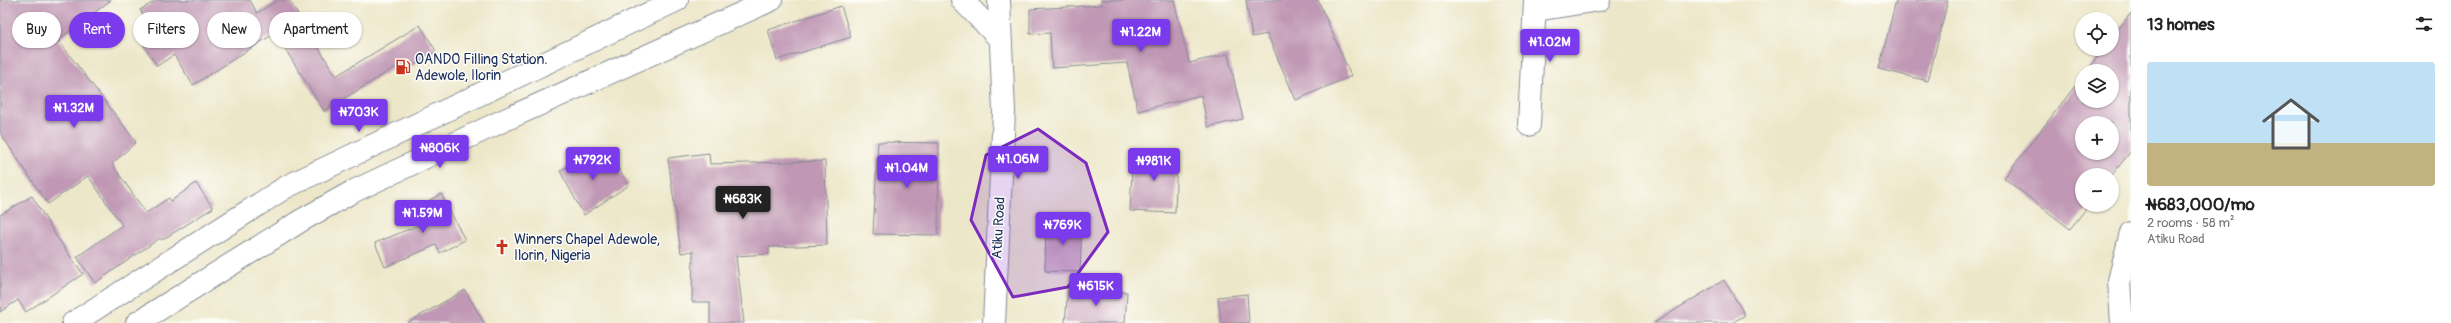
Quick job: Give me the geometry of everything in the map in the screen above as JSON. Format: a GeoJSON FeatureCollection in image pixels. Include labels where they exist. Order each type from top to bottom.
{"type":"FeatureCollection","features":[{"type":"Feature","properties":{"kind":"street"},"geometry":{"type":"LineString","coordinates":[[73,323],[286,187],[677,0]]}},
{"type":"Feature","properties":{"kind":"street"},"geometry":{"type":"LineString","coordinates":[[138,323],[302,220],[352,192],[498,123],[771,0]]}},
{"type":"Feature","properties":{"kind":"street"},"geometry":{"type":"LineString","coordinates":[[962,0],[999,38]]}},
{"type":"Feature","properties":{"kind":"street","name":"Atiku Road"},"geometry":{"type":"LineString","coordinates":[[994,323],[1004,112],[999,38],[999,0]]}},
{"type":"Feature","properties":{"kind":"street"},"geometry":{"type":"LineString","coordinates":[[1530,125],[1536,5],[1599,0]]}},
{"type":"Feature","properties":{"kind":"street"},"geometry":{"type":"LineString","coordinates":[[2122,323],[2119,281],[2131,233]]}},
{"type":"Feature","properties":{"kind":"highlighted area"},"geometry":{"type":"Polygon","coordinates":[[[1038,129],[1086,163],[1108,232],[1068,287],[1013,297],[971,220],[986,155],[1038,129]]]}},
{"type":"Feature","properties":{"kind":"building"},"geometry":{"type":"Polygon","coordinates":[[[0,0],[111,0],[95,12],[69,12],[69,32],[61,38],[61,12],[12,12],[12,48],[61,48],[61,44],[136,142],[112,164],[146,213],[169,198],[171,201],[196,183],[213,208],[162,240],[160,238],[95,283],[77,257],[122,225],[88,176],[48,204],[0,133],[0,0]]]}},
{"type":"Feature","properties":{"kind":"building"},"geometry":{"type":"Polygon","coordinates":[[[157,0],[250,0],[256,12],[207,12],[207,48],[251,48],[193,85],[174,55],[157,66],[145,48],[199,48],[199,12],[141,12],[140,10],[157,0]]]}},
{"type":"Feature","properties":{"kind":"building"},"geometry":{"type":"Polygon","coordinates":[[[278,0],[289,0],[296,12],[269,12],[269,37],[261,42],[261,12],[259,12],[278,0]]]}},
{"type":"Feature","properties":{"kind":"building"},"geometry":{"type":"Polygon","coordinates":[[[1101,0],[1174,0],[1189,63],[1228,54],[1243,119],[1208,127],[1201,95],[1138,111],[1127,63],[1052,68],[1050,33],[1030,34],[1030,9],[1102,5],[1101,0]]]}},
{"type":"Feature","properties":{"kind":"building"},"geometry":{"type":"Polygon","coordinates":[[[1246,0],[1318,0],[1351,76],[1296,100],[1267,34],[1252,37],[1246,0]]]}},
{"type":"Feature","properties":{"kind":"building"},"geometry":{"type":"Polygon","coordinates":[[[1896,0],[1948,0],[1928,81],[1879,69],[1896,0]]]}},
{"type":"Feature","properties":{"kind":"building"},"geometry":{"type":"Polygon","coordinates":[[[841,6],[851,37],[777,60],[768,30],[841,6]]]}},
{"type":"Feature","properties":{"kind":"building"},"geometry":{"type":"Polygon","coordinates":[[[2131,13],[2131,151],[2118,168],[2075,168],[2075,212],[2083,212],[2070,229],[2004,178],[2075,86],[2075,108],[2119,108],[2119,64],[2092,64],[2098,56],[2119,56],[2119,29],[2131,13]]]}},
{"type":"Feature","properties":{"kind":"building"},"geometry":{"type":"Polygon","coordinates":[[[420,25],[436,51],[411,67],[407,60],[324,111],[284,48],[319,48],[336,76],[420,25]]]}},
{"type":"Feature","properties":{"kind":"building"},"geometry":{"type":"Polygon","coordinates":[[[878,142],[939,143],[938,235],[873,234],[878,142]]]}},
{"type":"Feature","properties":{"kind":"building"},"geometry":{"type":"Polygon","coordinates":[[[591,151],[601,166],[612,159],[629,185],[584,215],[560,171],[591,151]]]}},
{"type":"Feature","properties":{"kind":"building"},"geometry":{"type":"Polygon","coordinates":[[[1133,151],[1177,153],[1175,213],[1130,211],[1133,151]]]}},
{"type":"Feature","properties":{"kind":"building"},"geometry":{"type":"Polygon","coordinates":[[[709,153],[710,164],[825,161],[827,245],[769,247],[769,254],[736,256],[744,323],[710,323],[710,302],[692,302],[693,251],[681,253],[668,158],[709,153]]]}},
{"type":"Feature","properties":{"kind":"building"},"geometry":{"type":"Polygon","coordinates":[[[441,194],[465,240],[440,253],[436,245],[385,267],[375,243],[424,223],[416,208],[441,194]]]}},
{"type":"Feature","properties":{"kind":"building"},"geometry":{"type":"Polygon","coordinates":[[[32,196],[56,236],[83,274],[26,312],[18,300],[0,312],[0,215],[32,196]]]}},
{"type":"Feature","properties":{"kind":"building"},"geometry":{"type":"Polygon","coordinates":[[[1046,221],[1082,222],[1080,272],[1045,271],[1046,221]]]}},
{"type":"Feature","properties":{"kind":"building"},"geometry":{"type":"Polygon","coordinates":[[[1724,280],[1745,315],[1732,323],[1654,323],[1724,280]]]}},
{"type":"Feature","properties":{"kind":"building"},"geometry":{"type":"Polygon","coordinates":[[[1068,288],[1127,292],[1125,323],[1065,323],[1068,288]]]}},
{"type":"Feature","properties":{"kind":"building"},"geometry":{"type":"Polygon","coordinates":[[[465,290],[484,323],[407,323],[465,290]]]}},
{"type":"Feature","properties":{"kind":"building"},"geometry":{"type":"Polygon","coordinates":[[[1247,294],[1249,323],[1221,323],[1218,297],[1247,294]]]}},
{"type":"Feature","properties":{"kind":"place","name":"OANDO Filling Station. Adewole, Ilorin"},"geometry":{"type":"Point","coordinates":[403,67]}},
{"type":"Feature","properties":{"kind":"place","name":"Winners Chapel Adewole, Ilorin, Nigeria"},"geometry":{"type":"Point","coordinates":[502,247]}}]}
